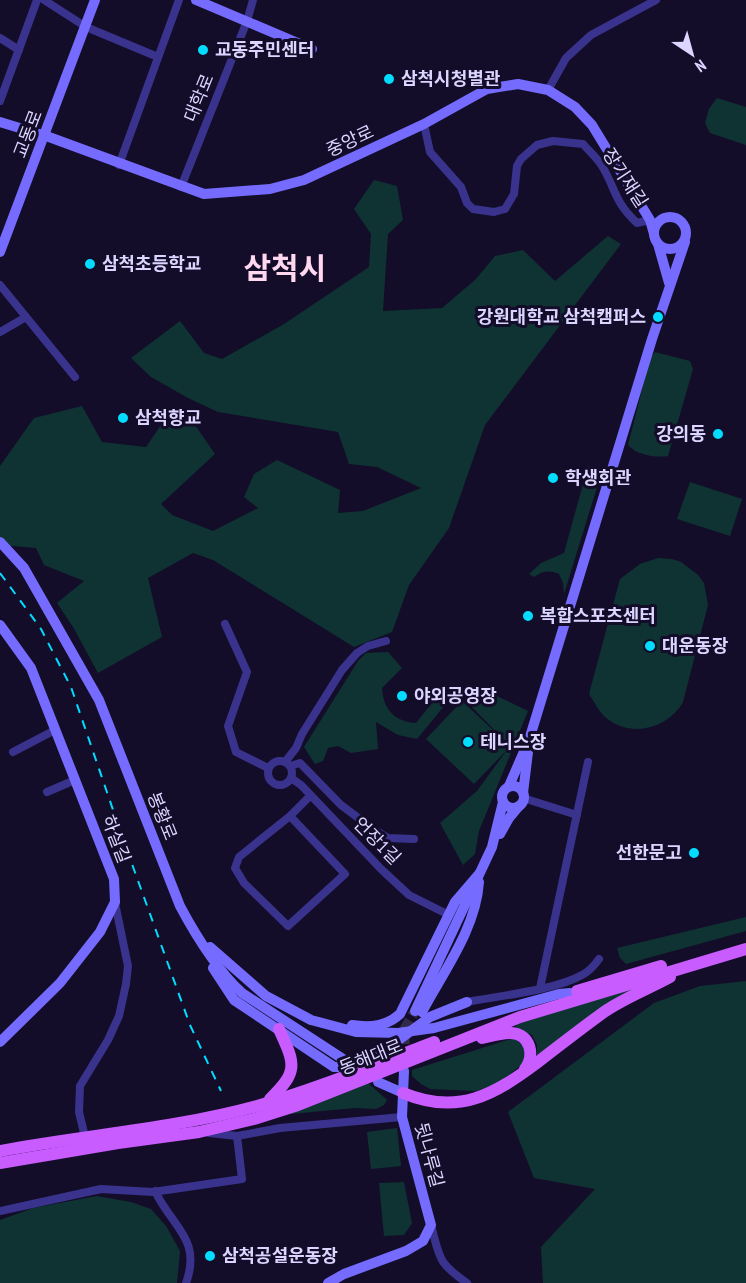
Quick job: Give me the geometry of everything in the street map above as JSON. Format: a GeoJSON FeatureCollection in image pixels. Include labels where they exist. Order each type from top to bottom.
{"type":"FeatureCollection","features":[{"type":"Feature","properties":{"kind":"main road","name":"동해대로"},"geometry":{"type":"LineString","coordinates":[[0,1151],[169,1125],[266,1103],[516,1011],[746,941]]}},
{"type":"Feature","properties":{"kind":"main road","name":"동해대로"},"geometry":{"type":"LineString","coordinates":[[0,1163],[199,1132],[254,1119],[298,1105],[548,1008],[746,949]]}},
{"type":"Feature","properties":{"kind":"main road"},"geometry":{"type":"LineString","coordinates":[[403,1093],[426,1102],[447,1104],[489,1095],[523,1074],[607,1010],[693,965]]}},
{"type":"Feature","properties":{"kind":"main road"},"geometry":{"type":"LineString","coordinates":[[266,1103],[284,1085],[291,1066],[292,1058],[279,1029]]}},
{"type":"Feature","properties":{"kind":"main road"},"geometry":{"type":"LineString","coordinates":[[403,1093],[450,1101],[480,1096],[497,1088],[526,1068],[531,1055],[526,1040],[513,1033],[441,1048]]}},
{"type":"Feature","properties":{"kind":"street"},"geometry":{"type":"LineString","coordinates":[[0,100],[37,0]]}},
{"type":"Feature","properties":{"kind":"street"},"geometry":{"type":"LineString","coordinates":[[44,0],[86,27],[158,57]]}},
{"type":"Feature","properties":{"kind":"street","name":"교동로"},"geometry":{"type":"LineString","coordinates":[[0,252],[95,0]]}},
{"type":"Feature","properties":{"kind":"street"},"geometry":{"type":"LineString","coordinates":[[119,165],[179,0]]}},
{"type":"Feature","properties":{"kind":"street"},"geometry":{"type":"LineString","coordinates":[[196,0],[312,49]]}},
{"type":"Feature","properties":{"kind":"street","name":"대학로"},"geometry":{"type":"LineString","coordinates":[[181,187],[247,21],[253,0]]}},
{"type":"Feature","properties":{"kind":"street"},"geometry":{"type":"LineString","coordinates":[[548,90],[566,58],[591,35],[656,0]]}},
{"type":"Feature","properties":{"kind":"street"},"geometry":{"type":"LineString","coordinates":[[0,38],[19,50]]}},
{"type":"Feature","properties":{"kind":"street","name":"중앙로"},"geometry":{"type":"LineString","coordinates":[[0,122],[204,194],[270,189],[304,180],[424,124],[487,89],[518,84],[548,90],[575,107],[592,125],[650,220],[670,284]]}},
{"type":"Feature","properties":{"kind":"street","name":"장기재길"},"geometry":{"type":"LineString","coordinates":[[424,124],[430,152],[456,182],[467,203],[473,209],[494,212],[504,209],[514,194],[517,166],[521,159],[537,145],[564,141],[583,144],[602,165],[614,195],[625,212],[637,223],[650,220]]}},
{"type":"Feature","properties":{"kind":"street"},"geometry":{"type":"LineString","coordinates":[[664,218],[657,224],[656,239],[666,249],[672,250],[685,242]]}},
{"type":"Feature","properties":{"kind":"street"},"geometry":{"type":"LineString","coordinates":[[492,848],[503,802],[503,791],[509,786],[529,740],[543,699],[670,284],[685,242],[687,232],[682,222],[676,218],[650,220]]}},
{"type":"Feature","properties":{"kind":"street"},"geometry":{"type":"LineString","coordinates":[[0,285],[75,378]]}},
{"type":"Feature","properties":{"kind":"street"},"geometry":{"type":"LineString","coordinates":[[0,332],[26,317]]}},
{"type":"Feature","properties":{"kind":"street","name":"봉황로"},"geometry":{"type":"LineString","coordinates":[[0,542],[24,568],[99,700],[180,906],[194,933],[233,985],[242,993],[343,1059]]}},
{"type":"Feature","properties":{"kind":"street"},"geometry":{"type":"LineString","coordinates":[[225,624],[247,672],[228,726],[236,752],[268,768]]}},
{"type":"Feature","properties":{"kind":"street","name":"하실길"},"geometry":{"type":"LineString","coordinates":[[0,625],[31,668],[114,879],[115,902]]}},
{"type":"Feature","properties":{"kind":"street"},"geometry":{"type":"LineString","coordinates":[[287,764],[302,734],[342,670],[357,653],[368,645],[386,641]]}},
{"type":"Feature","properties":{"kind":"street"},"geometry":{"type":"LineString","coordinates":[[13,752],[55,730]]}},
{"type":"Feature","properties":{"kind":"street"},"geometry":{"type":"LineString","coordinates":[[415,1011],[492,848],[522,799],[529,740]]}},
{"type":"Feature","properties":{"kind":"street"},"geometry":{"type":"LineString","coordinates":[[268,768],[277,761],[287,764],[300,763],[341,805],[388,838],[414,839]]}},
{"type":"Feature","properties":{"kind":"street"},"geometry":{"type":"LineString","coordinates":[[540,988],[588,762]]}},
{"type":"Feature","properties":{"kind":"street"},"geometry":{"type":"LineString","coordinates":[[268,768],[268,778],[274,784],[284,785],[291,778],[292,771],[287,764]]}},
{"type":"Feature","properties":{"kind":"street","name":"언장1길"},"geometry":{"type":"LineString","coordinates":[[291,778],[301,785],[409,895],[449,915]]}},
{"type":"Feature","properties":{"kind":"street"},"geometry":{"type":"LineString","coordinates":[[47,792],[75,780]]}},
{"type":"Feature","properties":{"kind":"street"},"geometry":{"type":"LineString","coordinates":[[509,786],[519,787],[522,799]]}},
{"type":"Feature","properties":{"kind":"street"},"geometry":{"type":"LineString","coordinates":[[290,816],[345,874],[288,926],[244,884],[236,868],[239,857],[290,816],[310,796]]}},
{"type":"Feature","properties":{"kind":"street"},"geometry":{"type":"LineString","coordinates":[[503,802],[508,807],[522,799],[577,815]]}},
{"type":"Feature","properties":{"kind":"street"},"geometry":{"type":"LineString","coordinates":[[302,1015],[357,1026],[385,1025],[391,1022],[400,1014],[455,903],[479,874]]}},
{"type":"Feature","properties":{"kind":"street"},"geometry":{"type":"LineString","coordinates":[[412,1031],[463,937],[478,901],[479,874]]}},
{"type":"Feature","properties":{"kind":"street"},"geometry":{"type":"LineString","coordinates":[[0,1042],[60,983],[100,932],[115,902]]}},
{"type":"Feature","properties":{"kind":"street"},"geometry":{"type":"LineString","coordinates":[[85,1137],[79,1112],[80,1086],[108,1040],[119,1016],[126,984],[128,966],[115,902]]}},
{"type":"Feature","properties":{"kind":"street"},"geometry":{"type":"LineString","coordinates":[[194,933],[267,996],[302,1015],[329,1026],[356,1032],[374,1034],[434,1028],[570,993]]}},
{"type":"Feature","properties":{"kind":"street"},"geometry":{"type":"LineString","coordinates":[[194,933],[216,974],[234,1000],[334,1067],[341,1067],[385,1050],[430,1017],[467,1002]]}},
{"type":"Feature","properties":{"kind":"street"},"geometry":{"type":"LineString","coordinates":[[431,995],[436,1002],[442,1005],[540,988],[575,979],[592,968],[599,959]]}},
{"type":"Feature","properties":{"kind":"street"},"geometry":{"type":"LineString","coordinates":[[356,1032],[373,1050],[367,1057]]}},
{"type":"Feature","properties":{"kind":"street","name":"뒷나루길"},"geometry":{"type":"LineString","coordinates":[[404,1071],[402,1117],[436,1248],[444,1267],[457,1280],[466,1283]]}},
{"type":"Feature","properties":{"kind":"street"},"geometry":{"type":"LineString","coordinates":[[378,1082],[403,1093]]}},
{"type":"Feature","properties":{"kind":"street"},"geometry":{"type":"LineString","coordinates":[[199,1132],[237,1136],[280,1128],[402,1117]]}},
{"type":"Feature","properties":{"kind":"street"},"geometry":{"type":"LineString","coordinates":[[0,1211],[101,1189],[155,1191],[242,1179],[237,1136]]}},
{"type":"Feature","properties":{"kind":"street"},"geometry":{"type":"LineString","coordinates":[[0,1146],[25,1146]]}},
{"type":"Feature","properties":{"kind":"street"},"geometry":{"type":"LineString","coordinates":[[155,1191],[163,1207],[188,1241],[192,1263],[186,1283]]}},
{"type":"Feature","properties":{"kind":"street"},"geometry":{"type":"LineString","coordinates":[[328,1283],[344,1274],[406,1251],[423,1241],[431,1225]]}},
{"type":"Feature","properties":{"kind":"green space"},"geometry":{"type":"Polygon","coordinates":[[[717,98],[746,107],[746,145],[710,133],[705,123],[709,109],[717,98]]]}},
{"type":"Feature","properties":{"kind":"green space"},"geometry":{"type":"Polygon","coordinates":[[[374,180],[397,186],[403,220],[388,234],[383,311],[442,308],[476,279],[495,256],[523,250],[555,281],[608,236],[621,244],[485,425],[449,528],[409,585],[392,632],[354,647],[213,560],[193,553],[148,578],[162,637],[98,673],[57,603],[84,581],[44,565],[36,548],[1,545],[0,543],[0,466],[34,418],[82,406],[102,442],[146,447],[165,419],[193,422],[215,454],[161,504],[172,515],[213,531],[258,508],[244,497],[254,474],[277,460],[340,490],[338,513],[363,511],[421,488],[377,467],[349,464],[338,432],[218,412],[151,377],[131,358],[180,321],[204,353],[222,359],[284,324],[369,267],[371,234],[354,209],[374,180]]]}},
{"type":"Feature","properties":{"kind":"green space"},"geometry":{"type":"Polygon","coordinates":[[[655,352],[690,361],[693,369],[668,456],[663,457],[641,453],[628,445],[650,358],[655,352]]]}},
{"type":"Feature","properties":{"kind":"green space"},"geometry":{"type":"Polygon","coordinates":[[[588,466],[602,471],[564,594],[559,574],[546,572],[534,577],[529,574],[541,563],[564,553],[588,466]]]}},
{"type":"Feature","properties":{"kind":"green space"},"geometry":{"type":"Polygon","coordinates":[[[690,482],[742,499],[730,536],[677,519],[690,482]]]}},
{"type":"Feature","properties":{"kind":"green space"},"geometry":{"type":"Polygon","coordinates":[[[658,558],[681,562],[698,575],[704,583],[708,605],[683,702],[677,711],[660,723],[640,729],[629,728],[606,718],[589,694],[620,579],[640,564],[658,558]]]}},
{"type":"Feature","properties":{"kind":"green space"},"geometry":{"type":"Polygon","coordinates":[[[388,652],[402,668],[382,688],[385,702],[396,717],[416,723],[441,692],[449,700],[417,739],[398,735],[376,722],[378,749],[351,753],[338,746],[328,748],[323,761],[315,764],[304,747],[358,661],[366,653],[388,652]]]}},
{"type":"Feature","properties":{"kind":"green space"},"geometry":{"type":"Polygon","coordinates":[[[474,685],[528,711],[479,831],[475,854],[463,865],[440,823],[477,791],[507,750],[474,784],[426,739],[462,701],[510,746],[465,700],[474,685]]]}},
{"type":"Feature","properties":{"kind":"green space"},"geometry":{"type":"Polygon","coordinates":[[[746,917],[746,931],[626,964],[620,958],[617,948],[746,917]]]}},
{"type":"Feature","properties":{"kind":"green space"},"geometry":{"type":"Polygon","coordinates":[[[746,981],[746,1283],[543,1283],[541,1247],[595,1189],[534,1178],[508,1112],[654,1003],[700,986],[746,981]]]}},
{"type":"Feature","properties":{"kind":"green space"},"geometry":{"type":"Polygon","coordinates":[[[648,982],[537,1058],[537,1045],[532,1035],[515,1029],[518,1021],[648,982]]]}},
{"type":"Feature","properties":{"kind":"green space"},"geometry":{"type":"Polygon","coordinates":[[[511,1039],[519,1039],[526,1044],[526,1061],[498,1084],[476,1091],[430,1089],[412,1076],[412,1070],[511,1039]]]}},
{"type":"Feature","properties":{"kind":"green space"},"geometry":{"type":"Polygon","coordinates":[[[367,1082],[387,1100],[384,1105],[376,1109],[355,1108],[280,1115],[367,1082]]]}},
{"type":"Feature","properties":{"kind":"green space"},"geometry":{"type":"Polygon","coordinates":[[[397,1128],[401,1166],[371,1169],[367,1132],[397,1128]]]}},
{"type":"Feature","properties":{"kind":"green space"},"geometry":{"type":"Polygon","coordinates":[[[404,1182],[412,1223],[404,1235],[384,1236],[379,1183],[404,1182]]]}},
{"type":"Feature","properties":{"kind":"green space"},"geometry":{"type":"Polygon","coordinates":[[[97,1196],[131,1202],[151,1209],[166,1226],[180,1251],[177,1283],[0,1283],[0,1220],[33,1208],[97,1196]]]}},
{"type":"Feature","properties":{"kind":"tunnel"},"geometry":{"type":"LineString","coordinates":[[404,1059],[405,1028],[415,1011]]}},
{"type":"Feature","properties":{"kind":"railway"},"geometry":{"type":"LineString","coordinates":[[0,573],[41,629],[71,687],[190,1025],[221,1091]]}},
{"type":"Feature","properties":{"kind":"place","name":"교동주민센터"},"geometry":{"type":"Point","coordinates":[203,50]}},
{"type":"Feature","properties":{"kind":"place","name":"삼척시청별관"},"geometry":{"type":"Point","coordinates":[389,79]}},
{"type":"Feature","properties":{"kind":"place","name":"삼척초등학교"},"geometry":{"type":"Point","coordinates":[90,264]}},
{"type":"Feature","properties":{"kind":"place","name":"강원대학교 삼척캠퍼스"},"geometry":{"type":"Point","coordinates":[658,317]}},
{"type":"Feature","properties":{"kind":"place","name":"삼척향교"},"geometry":{"type":"Point","coordinates":[123,418]}},
{"type":"Feature","properties":{"kind":"place","name":"강의동"},"geometry":{"type":"Point","coordinates":[718,434]}},
{"type":"Feature","properties":{"kind":"place","name":"학생회관"},"geometry":{"type":"Point","coordinates":[553,478]}},
{"type":"Feature","properties":{"kind":"place","name":"복합스포츠센터"},"geometry":{"type":"Point","coordinates":[528,616]}},
{"type":"Feature","properties":{"kind":"place","name":"대운동장"},"geometry":{"type":"Point","coordinates":[650,646]}},
{"type":"Feature","properties":{"kind":"place","name":"야외공영장"},"geometry":{"type":"Point","coordinates":[402,696]}},
{"type":"Feature","properties":{"kind":"place","name":"테니스장"},"geometry":{"type":"Point","coordinates":[468,742]}},
{"type":"Feature","properties":{"kind":"place","name":"선한문고"},"geometry":{"type":"Point","coordinates":[694,853]}},
{"type":"Feature","properties":{"kind":"place","name":"삼척공설운동장"},"geometry":{"type":"Point","coordinates":[210,1256]}},
{"type":"Feature","properties":{"kind":"district","name":"삼척시"},"geometry":{"type":"Point","coordinates":[285,269]}}]}
